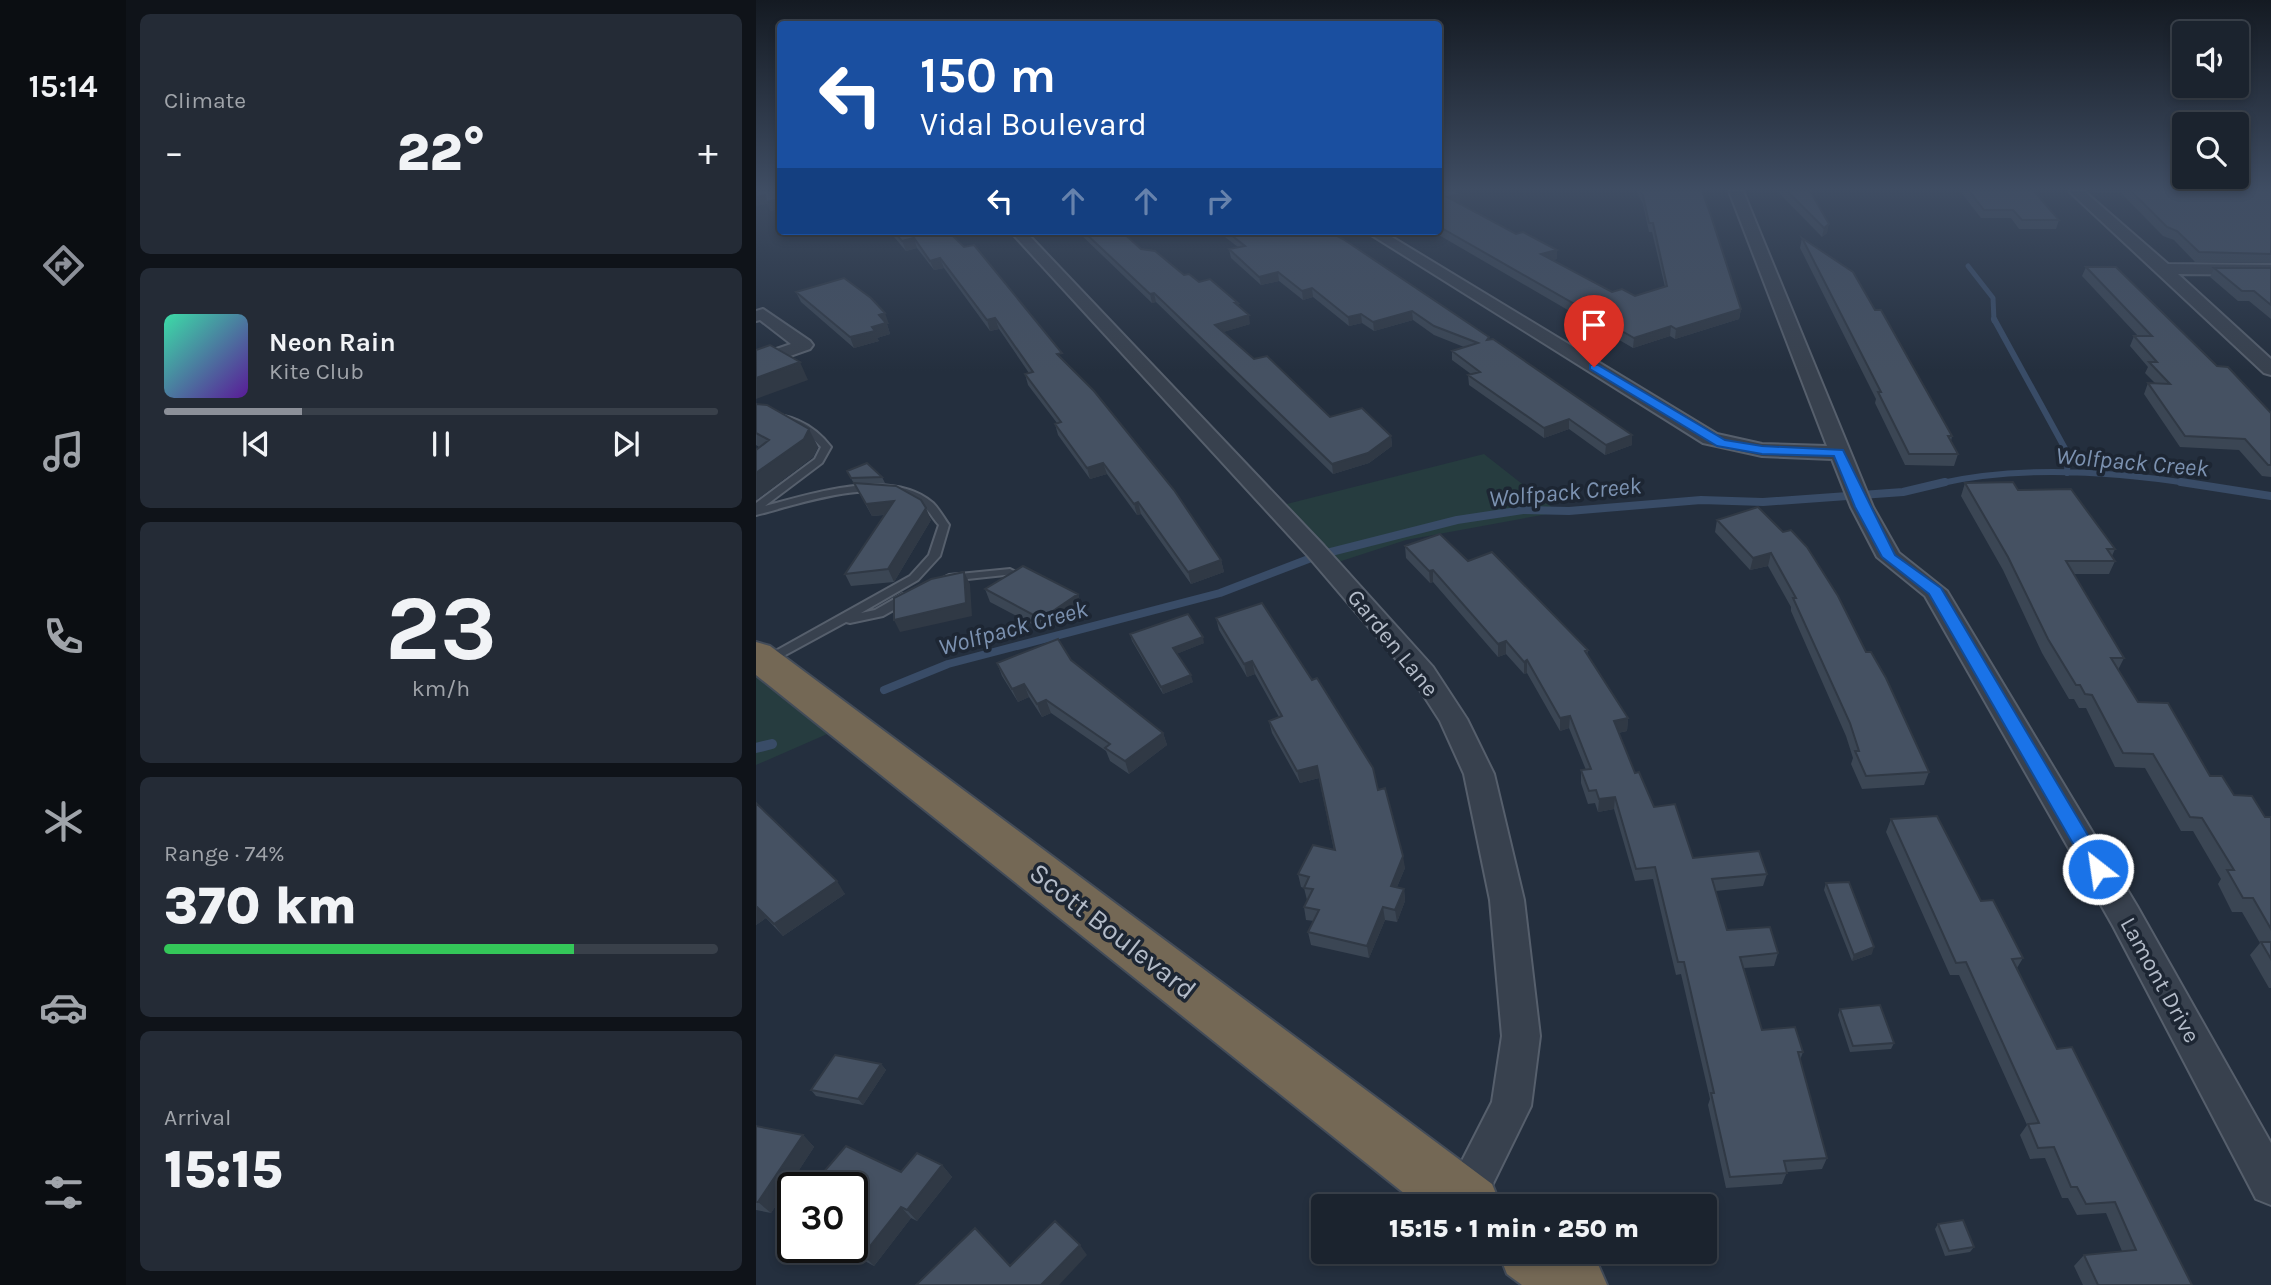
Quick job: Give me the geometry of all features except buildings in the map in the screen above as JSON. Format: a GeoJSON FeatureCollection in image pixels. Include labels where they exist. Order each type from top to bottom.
{"type":"FeatureCollection","features":[{"type":"Feature","properties":{"kind":"highway","name":"Scott Boulevard"},"geometry":{"type":"LineString","coordinates":[[761,659],[1455,1194]]}},
{"type":"Feature","properties":{"kind":"highway"},"geometry":{"type":"LineString","coordinates":[[1547,1264],[1574,1285]]}},
{"type":"Feature","properties":{"kind":"street","name":"Garden Lane"},"geometry":{"type":"LineString","coordinates":[[1036,251],[1319,555],[1423,673],[1453,719],[1479,774],[1507,900],[1521,1036],[1511,1106],[1471,1194]]}},
{"type":"Feature","properties":{"kind":"street"},"geometry":{"type":"LineString","coordinates":[[1404,251],[1710,439],[1762,450],[1839,453]]}},
{"type":"Feature","properties":{"kind":"street","name":"Lamont Drive"},"geometry":{"type":"LineString","coordinates":[[1760,251],[1857,497],[1889,557],[1935,591],[2125,916],[2271,1184]]}},
{"type":"Feature","properties":{"kind":"street"},"geometry":{"type":"LineString","coordinates":[[2143,251],[2271,369]]}},
{"type":"Feature","properties":{"kind":"street"},"geometry":{"type":"LineString","coordinates":[[2164,269],[2271,270]]}},
{"type":"Feature","properties":{"kind":"street"},"geometry":{"type":"LineString","coordinates":[[756,362],[804,345],[760,315]]}},
{"type":"Feature","properties":{"kind":"lane"},"geometry":{"type":"LineString","coordinates":[[756,416],[795,420],[821,439],[826,447],[819,461],[756,510]]}},
{"type":"Feature","properties":{"kind":"lane"},"geometry":{"type":"LineString","coordinates":[[756,510],[815,497],[882,487],[902,489],[937,510],[944,525],[934,556],[914,578],[846,619],[761,659]]}},
{"type":"Feature","properties":{"kind":"lane"},"geometry":{"type":"LineString","coordinates":[[941,582],[975,573],[1010,572]]}},
{"type":"Feature","properties":{"kind":"lane"},"geometry":{"type":"LineString","coordinates":[[846,619],[879,613],[919,591]]}},
{"type":"Feature","properties":{"kind":"green space"},"geometry":{"type":"Polygon","coordinates":[[[1484,454],[1558,512],[1406,540],[1326,566],[1275,507],[1484,454]]]}},
{"type":"Feature","properties":{"kind":"green space"},"geometry":{"type":"Polygon","coordinates":[[[756,641],[866,717],[756,765],[756,641]]]}},
{"type":"Feature","properties":{"kind":"waterway"},"geometry":{"type":"LineString","coordinates":[[1968,266],[1993,298],[1994,321]]}},
{"type":"Feature","properties":{"kind":"waterway"},"geometry":{"type":"LineString","coordinates":[[1994,319],[2068,454],[2067,472]]}},
{"type":"Feature","properties":{"kind":"waterway","name":"Wolfpack Creek"},"geometry":{"type":"LineString","coordinates":[[1937,484],[2000,474],[2067,472]]}},
{"type":"Feature","properties":{"kind":"waterway","name":"Wolfpack Creek"},"geometry":{"type":"LineString","coordinates":[[2067,472],[2193,484]]}},
{"type":"Feature","properties":{"kind":"waterway","name":"Wolfpack Creek"},"geometry":{"type":"LineString","coordinates":[[884,690],[948,664],[1220,593],[1319,555],[1457,520],[1523,510],[1569,511],[1701,500],[1763,502],[1903,492],[1945,482]]}},
{"type":"Feature","properties":{"kind":"waterway","name":"Wolfpack Creek"},"geometry":{"type":"LineString","coordinates":[[2181,482],[2271,496]]}},
{"type":"Feature","properties":{"kind":"waterway","name":"Wolfpack Creek"},"geometry":{"type":"LineString","coordinates":[[756,748],[772,744]]}},
{"type":"Feature","properties":{"kind":"route"},"geometry":{"type":"LineString","coordinates":[[1594,367],[1710,439],[1721,443],[1762,450],[1839,453],[1862,507],[1889,557],[1935,591],[2098,869]]}}]}
